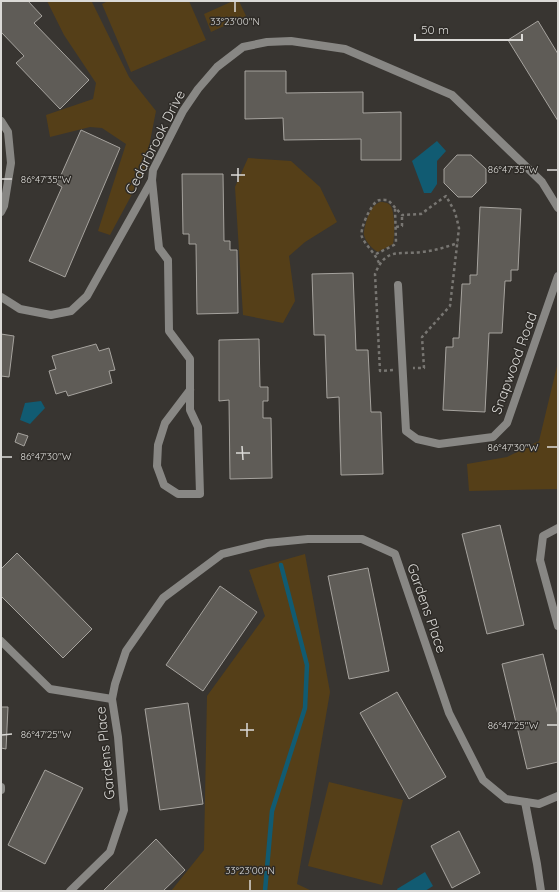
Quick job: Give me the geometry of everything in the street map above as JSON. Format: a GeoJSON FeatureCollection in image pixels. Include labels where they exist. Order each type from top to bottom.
{"type":"FeatureCollection","features":[{"type":"Feature","properties":{"kind":"street","name":"Cedarbrook Drive"},"geometry":{"type":"LineString","coordinates":[[1,297],[20,309],[51,316],[71,311],[87,296],[152,180],[153,170],[183,111],[198,89],[217,67],[243,47],[267,42],[291,41],[346,50],[452,95],[542,182],[558,208]]}},
{"type":"Feature","properties":{"kind":"street"},"geometry":{"type":"LineString","coordinates":[[1,121],[8,132],[12,163],[4,206],[1,212]]}},
{"type":"Feature","properties":{"kind":"street"},"geometry":{"type":"LineString","coordinates":[[152,180],[160,248],[168,260],[169,331],[190,360],[190,390],[190,410],[198,427],[200,494],[178,494],[164,485],[157,466],[158,445],[165,423],[190,390]]}},
{"type":"Feature","properties":{"kind":"street","name":"Snapwood Road"},"geometry":{"type":"LineString","coordinates":[[398,285],[406,431],[417,439],[439,444],[493,437],[507,423],[558,276]]}},
{"type":"Feature","properties":{"kind":"street"},"geometry":{"type":"LineString","coordinates":[[558,528],[543,536],[540,560],[558,626]]}},
{"type":"Feature","properties":{"kind":"street","name":"Gardens Place"},"geometry":{"type":"LineString","coordinates":[[70,891],[110,852],[124,810],[118,737],[112,700],[115,684],[126,651],[163,598],[222,554],[267,543],[308,538],[362,539],[395,554],[449,713],[483,780],[506,799],[539,804],[558,796]]}},
{"type":"Feature","properties":{"kind":"street"},"geometry":{"type":"LineString","coordinates":[[1,641],[50,689],[112,700]]}},
{"type":"Feature","properties":{"kind":"street"},"geometry":{"type":"LineString","coordinates":[[525,802],[538,864],[541,891]]}},
{"type":"Feature","properties":{"kind":"path"},"geometry":{"type":"LineString","coordinates":[[402,215],[421,214],[446,196],[455,212],[459,228],[450,306],[422,337],[424,368],[403,369]]}},
{"type":"Feature","properties":{"kind":"path"},"geometry":{"type":"LineString","coordinates":[[380,263],[376,254],[363,238],[361,233],[370,209],[376,201],[388,200],[402,215],[402,226],[396,226]]}},
{"type":"Feature","properties":{"kind":"path"},"geometry":{"type":"LineString","coordinates":[[376,254],[394,245],[396,242],[395,208]]}},
{"type":"Feature","properties":{"kind":"shaded area"},"geometry":{"type":"Polygon","coordinates":[[[47,1],[94,1],[92,2],[129,77],[156,111],[144,172],[110,235],[98,231],[126,144],[102,128],[90,127],[50,137],[46,115],[93,99],[96,83],[64,35],[47,1]]]}},
{"type":"Feature","properties":{"kind":"shaded area"},"geometry":{"type":"Polygon","coordinates":[[[108,1],[189,1],[206,40],[131,72],[102,4],[108,1]]]}},
{"type":"Feature","properties":{"kind":"shaded area"},"geometry":{"type":"Polygon","coordinates":[[[233,1],[239,1],[246,16],[211,32],[204,14],[233,1]]]}},
{"type":"Feature","properties":{"kind":"shaded area"},"geometry":{"type":"Polygon","coordinates":[[[248,158],[291,161],[320,187],[337,222],[305,242],[289,256],[295,301],[283,323],[243,315],[235,187],[248,158]]]}},
{"type":"Feature","properties":{"kind":"shaded area"},"geometry":{"type":"Polygon","coordinates":[[[380,202],[388,203],[392,208],[394,217],[394,235],[393,244],[378,252],[368,242],[364,233],[370,212],[376,204],[380,202]]]}},
{"type":"Feature","properties":{"kind":"shaded area"},"geometry":{"type":"Polygon","coordinates":[[[558,362],[558,489],[469,491],[467,464],[507,457],[539,441],[558,362]]]}},
{"type":"Feature","properties":{"kind":"shaded area"},"geometry":{"type":"Polygon","coordinates":[[[305,554],[330,692],[297,884],[312,891],[171,891],[204,850],[207,696],[265,616],[249,570],[305,554]]]}},
{"type":"Feature","properties":{"kind":"shaded area"},"geometry":{"type":"Polygon","coordinates":[[[329,782],[403,800],[382,885],[308,866],[329,782]]]}},
{"type":"Feature","properties":{"kind":"water"},"geometry":{"type":"Polygon","coordinates":[[[437,141],[446,151],[437,161],[437,184],[431,193],[424,193],[412,161],[437,141]]]}},
{"type":"Feature","properties":{"kind":"water"},"geometry":{"type":"Polygon","coordinates":[[[41,401],[45,408],[30,424],[20,420],[25,403],[41,401]]]}},
{"type":"Feature","properties":{"kind":"water"},"geometry":{"type":"Polygon","coordinates":[[[425,872],[433,886],[425,891],[398,891],[397,889],[425,872]]]}},
{"type":"Feature","properties":{"kind":"building"},"geometry":{"type":"Polygon","coordinates":[[[1,1],[28,1],[42,16],[34,23],[89,80],[60,109],[16,63],[24,56],[1,32],[1,1]]]}},
{"type":"Feature","properties":{"kind":"building"},"geometry":{"type":"Polygon","coordinates":[[[538,21],[558,54],[558,121],[508,40],[538,21]]]}},
{"type":"Feature","properties":{"kind":"building"},"geometry":{"type":"Polygon","coordinates":[[[245,71],[286,71],[286,93],[363,92],[363,113],[401,112],[401,160],[361,160],[361,139],[284,140],[283,118],[245,119],[245,71]]]}},
{"type":"Feature","properties":{"kind":"building"},"geometry":{"type":"Polygon","coordinates":[[[81,130],[120,148],[65,277],[29,261],[62,187],[57,184],[81,130]]]}},
{"type":"Feature","properties":{"kind":"building"},"geometry":{"type":"Polygon","coordinates":[[[457,155],[471,155],[486,169],[486,183],[472,197],[458,197],[444,183],[444,169],[457,155]]]}},
{"type":"Feature","properties":{"kind":"building"},"geometry":{"type":"Polygon","coordinates":[[[182,174],[223,174],[224,241],[230,241],[230,250],[237,250],[238,313],[197,314],[196,244],[189,244],[189,234],[183,234],[182,174]]]}},
{"type":"Feature","properties":{"kind":"building"},"geometry":{"type":"Polygon","coordinates":[[[480,207],[521,209],[518,270],[511,270],[511,281],[505,281],[502,333],[489,333],[485,412],[443,410],[446,347],[453,347],[453,338],[459,338],[462,284],[470,284],[470,275],[477,275],[480,207]]]}},
{"type":"Feature","properties":{"kind":"building"},"geometry":{"type":"Polygon","coordinates":[[[353,273],[356,350],[368,350],[371,412],[381,412],[383,474],[341,475],[339,397],[327,398],[325,335],[314,335],[312,274],[353,273]]]}},
{"type":"Feature","properties":{"kind":"building"},"geometry":{"type":"Polygon","coordinates":[[[1,334],[14,336],[9,377],[1,376],[1,334]]]}},
{"type":"Feature","properties":{"kind":"building"},"geometry":{"type":"Polygon","coordinates":[[[259,339],[260,387],[268,387],[268,401],[263,401],[263,418],[271,418],[272,478],[230,479],[229,400],[219,401],[219,340],[259,339]]]}},
{"type":"Feature","properties":{"kind":"building"},"geometry":{"type":"Polygon","coordinates":[[[96,344],[99,351],[109,348],[115,370],[109,371],[112,383],[68,396],[66,391],[56,394],[49,371],[56,369],[52,356],[96,344]]]}},
{"type":"Feature","properties":{"kind":"building"},"geometry":{"type":"Polygon","coordinates":[[[18,433],[28,436],[24,446],[15,442],[18,433]]]}},
{"type":"Feature","properties":{"kind":"building"},"geometry":{"type":"Polygon","coordinates":[[[500,525],[524,625],[487,634],[462,534],[500,525]]]}},
{"type":"Feature","properties":{"kind":"building"},"geometry":{"type":"Polygon","coordinates":[[[17,553],[92,629],[63,658],[1,596],[1,569],[17,553]]]}},
{"type":"Feature","properties":{"kind":"building"},"geometry":{"type":"Polygon","coordinates":[[[368,568],[389,671],[349,679],[328,576],[368,568]]]}},
{"type":"Feature","properties":{"kind":"building"},"geometry":{"type":"Polygon","coordinates":[[[220,586],[257,612],[203,691],[166,665],[220,586]]]}},
{"type":"Feature","properties":{"kind":"building"},"geometry":{"type":"Polygon","coordinates":[[[543,654],[558,715],[558,762],[527,769],[502,664],[543,654]]]}},
{"type":"Feature","properties":{"kind":"building"},"geometry":{"type":"Polygon","coordinates":[[[397,692],[446,777],[409,799],[360,713],[397,692]]]}},
{"type":"Feature","properties":{"kind":"building"},"geometry":{"type":"Polygon","coordinates":[[[188,703],[203,804],[160,810],[145,709],[188,703]]]}},
{"type":"Feature","properties":{"kind":"building"},"geometry":{"type":"Polygon","coordinates":[[[1,707],[8,707],[6,749],[1,748],[1,707]]]}},
{"type":"Feature","properties":{"kind":"building"},"geometry":{"type":"Polygon","coordinates":[[[45,770],[83,788],[45,864],[8,845],[45,770]]]}},
{"type":"Feature","properties":{"kind":"building"},"geometry":{"type":"Polygon","coordinates":[[[459,831],[480,873],[452,888],[431,846],[459,831]]]}},
{"type":"Feature","properties":{"kind":"building"},"geometry":{"type":"Polygon","coordinates":[[[156,839],[185,870],[163,891],[103,891],[156,839]]]}},
{"type":"Feature","properties":{"kind":"waterway"},"geometry":{"type":"LineString","coordinates":[[265,891],[272,811],[305,708],[307,665],[281,565]]}}]}
